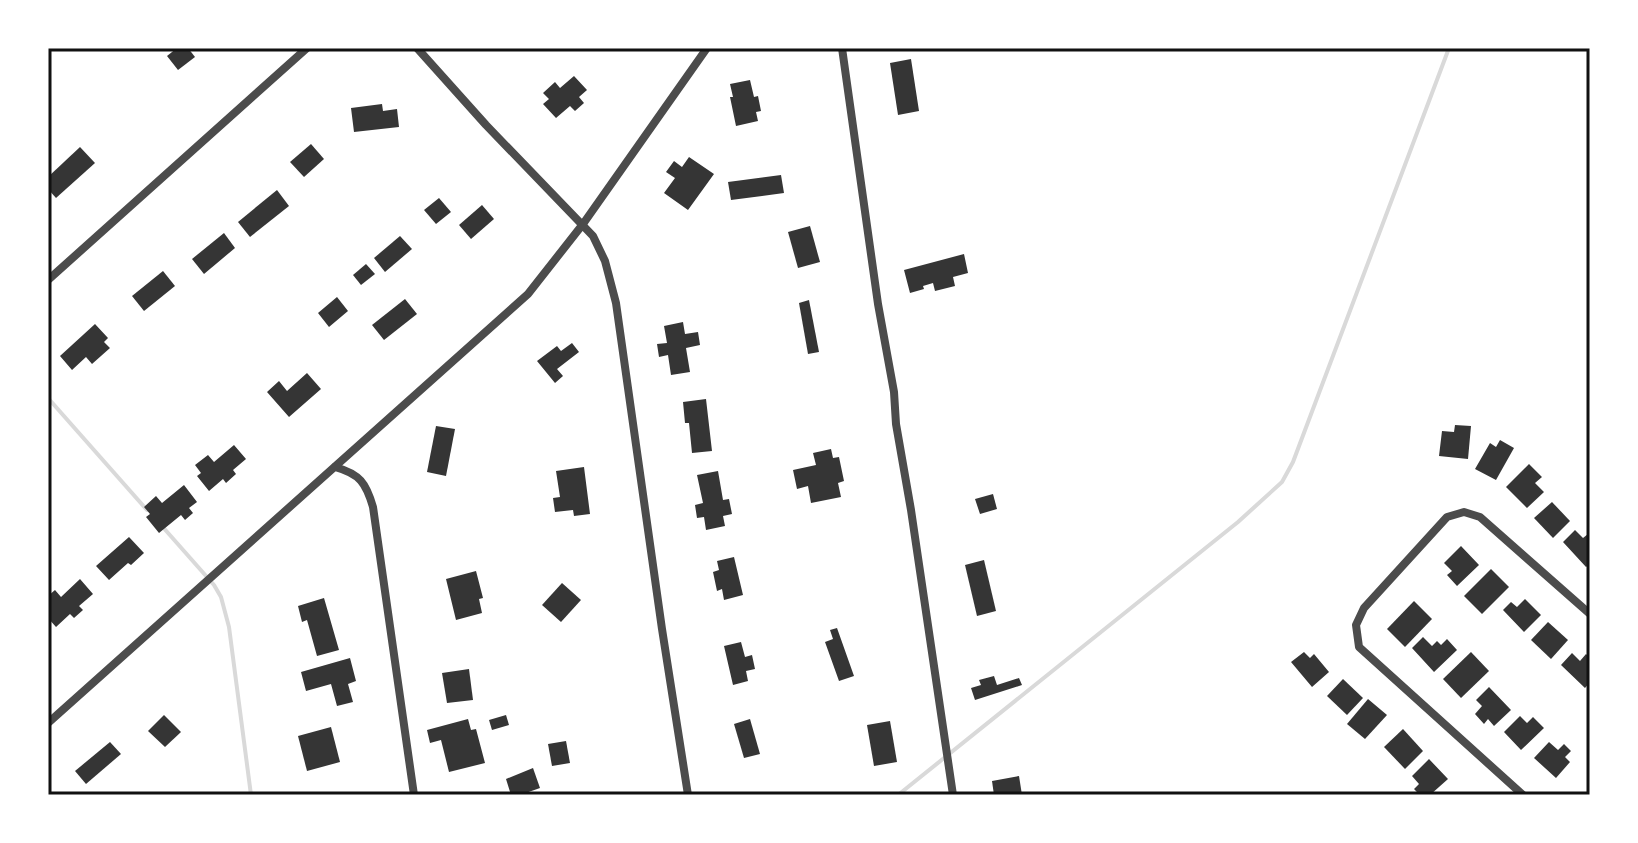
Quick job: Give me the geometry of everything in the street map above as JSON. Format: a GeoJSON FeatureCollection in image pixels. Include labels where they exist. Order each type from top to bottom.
{"type":"FeatureCollection","features":[{"type":"Feature","properties":{"kind":"street"},"geometry":{"type":"LineString","coordinates":[[48,280],[307,48]]}},
{"type":"Feature","properties":{"kind":"street"},"geometry":{"type":"LineString","coordinates":[[417,48],[547,190],[583,224],[593,236],[612,281],[688,795]]}},
{"type":"Feature","properties":{"kind":"street"},"geometry":{"type":"LineString","coordinates":[[48,723],[528,294],[583,224],[707,48]]}},
{"type":"Feature","properties":{"kind":"street"},"geometry":{"type":"LineString","coordinates":[[842,48],[953,795]]}},
{"type":"Feature","properties":{"kind":"street"},"geometry":{"type":"LineString","coordinates":[[335,467],[362,480],[373,507],[414,795]]}},
{"type":"Feature","properties":{"kind":"street"},"geometry":{"type":"LineString","coordinates":[[1523,795],[1359,647],[1356,625],[1364,608],[1447,517],[1464,512],[1480,517],[1590,614]]}},
{"type":"Feature","properties":{"kind":"building"},"geometry":{"type":"Polygon","coordinates":[[[177,48],[188,48],[195,57],[178,70],[167,56],[177,48]]]}},
{"type":"Feature","properties":{"kind":"building"},"geometry":{"type":"Polygon","coordinates":[[[911,59],[919,111],[898,115],[890,63],[911,59]]]}},
{"type":"Feature","properties":{"kind":"building"},"geometry":{"type":"Polygon","coordinates":[[[574,76],[587,90],[579,97],[584,103],[575,111],[570,106],[556,118],[543,104],[549,99],[543,93],[555,82],[560,88],[574,76]]]}},
{"type":"Feature","properties":{"kind":"building"},"geometry":{"type":"Polygon","coordinates":[[[750,80],[761,111],[756,112],[758,121],[736,126],[730,84],[750,80]]]}},
{"type":"Feature","properties":{"kind":"building"},"geometry":{"type":"Polygon","coordinates":[[[382,104],[383,111],[397,109],[399,127],[354,132],[351,108],[382,104]]]}},
{"type":"Feature","properties":{"kind":"building"},"geometry":{"type":"Polygon","coordinates":[[[311,144],[324,159],[304,177],[290,162],[311,144]]]}},
{"type":"Feature","properties":{"kind":"building"},"geometry":{"type":"Polygon","coordinates":[[[80,147],[95,163],[56,198],[48,189],[48,177],[80,147]]]}},
{"type":"Feature","properties":{"kind":"building"},"geometry":{"type":"Polygon","coordinates":[[[689,157],[714,174],[688,210],[664,193],[675,178],[666,172],[674,161],[682,167],[689,157]]]}},
{"type":"Feature","properties":{"kind":"building"},"geometry":{"type":"Polygon","coordinates":[[[781,175],[784,193],[731,200],[728,182],[781,175]]]}},
{"type":"Feature","properties":{"kind":"building"},"geometry":{"type":"Polygon","coordinates":[[[277,190],[289,206],[250,237],[238,222],[277,190]]]}},
{"type":"Feature","properties":{"kind":"building"},"geometry":{"type":"Polygon","coordinates":[[[439,198],[451,212],[436,224],[424,210],[439,198]]]}},
{"type":"Feature","properties":{"kind":"building"},"geometry":{"type":"Polygon","coordinates":[[[482,205],[494,219],[471,239],[459,225],[482,205]]]}},
{"type":"Feature","properties":{"kind":"building"},"geometry":{"type":"Polygon","coordinates":[[[810,226],[820,262],[798,268],[788,232],[810,226]]]}},
{"type":"Feature","properties":{"kind":"building"},"geometry":{"type":"Polygon","coordinates":[[[224,233],[235,248],[204,274],[192,259],[224,233]]]}},
{"type":"Feature","properties":{"kind":"building"},"geometry":{"type":"Polygon","coordinates":[[[400,236],[412,249],[385,272],[374,258],[400,236]]]}},
{"type":"Feature","properties":{"kind":"building"},"geometry":{"type":"Polygon","coordinates":[[[964,254],[968,273],[953,277],[955,286],[935,291],[933,283],[910,293],[904,270],[964,254]]]}},
{"type":"Feature","properties":{"kind":"building"},"geometry":{"type":"Polygon","coordinates":[[[366,264],[375,274],[361,285],[353,275],[366,264]]]}},
{"type":"Feature","properties":{"kind":"building"},"geometry":{"type":"Polygon","coordinates":[[[163,271],[175,286],[144,311],[132,296],[163,271]]]}},
{"type":"Feature","properties":{"kind":"building"},"geometry":{"type":"Polygon","coordinates":[[[337,297],[348,311],[329,327],[318,313],[337,297]]]}},
{"type":"Feature","properties":{"kind":"building"},"geometry":{"type":"Polygon","coordinates":[[[405,299],[417,314],[384,340],[372,325],[405,299]]]}},
{"type":"Feature","properties":{"kind":"building"},"geometry":{"type":"Polygon","coordinates":[[[809,300],[819,352],[808,354],[799,303],[809,300]]]}},
{"type":"Feature","properties":{"kind":"building"},"geometry":{"type":"Polygon","coordinates":[[[683,322],[685,334],[698,332],[700,345],[686,348],[690,372],[671,375],[668,355],[659,357],[657,344],[667,343],[664,326],[683,322]]]}},
{"type":"Feature","properties":{"kind":"building"},"geometry":{"type":"Polygon","coordinates":[[[95,324],[108,338],[104,342],[110,348],[92,364],[86,357],[72,370],[60,356],[95,324]]]}},
{"type":"Feature","properties":{"kind":"building"},"geometry":{"type":"Polygon","coordinates":[[[572,343],[579,352],[557,369],[563,376],[555,383],[537,361],[557,346],[561,351],[572,343]]]}},
{"type":"Feature","properties":{"kind":"building"},"geometry":{"type":"Polygon","coordinates":[[[307,373],[321,389],[289,417],[267,392],[279,381],[287,391],[307,373]]]}},
{"type":"Feature","properties":{"kind":"building"},"geometry":{"type":"Polygon","coordinates":[[[706,399],[712,451],[692,453],[683,402],[706,399]]]}},
{"type":"Feature","properties":{"kind":"building"},"geometry":{"type":"Polygon","coordinates":[[[1455,425],[1471,426],[1468,459],[1439,456],[1442,431],[1454,432],[1455,425]]]}},
{"type":"Feature","properties":{"kind":"building"},"geometry":{"type":"Polygon","coordinates":[[[436,426],[455,429],[446,476],[427,472],[436,426]]]}},
{"type":"Feature","properties":{"kind":"building"},"geometry":{"type":"Polygon","coordinates":[[[1500,440],[1514,448],[1496,480],[1475,469],[1490,443],[1496,447],[1500,440]]]}},
{"type":"Feature","properties":{"kind":"building"},"geometry":{"type":"Polygon","coordinates":[[[234,445],[246,459],[233,470],[236,474],[226,483],[223,479],[209,491],[197,476],[201,473],[195,465],[208,455],[214,462],[234,445]]]}},
{"type":"Feature","properties":{"kind":"building"},"geometry":{"type":"Polygon","coordinates":[[[831,449],[833,458],[839,457],[844,481],[838,483],[841,497],[811,503],[808,486],[797,489],[793,470],[816,465],[813,453],[831,449]]]}},
{"type":"Feature","properties":{"kind":"building"},"geometry":{"type":"Polygon","coordinates":[[[1529,464],[1542,477],[1535,483],[1544,492],[1527,508],[1506,487],[1529,464]]]}},
{"type":"Feature","properties":{"kind":"building"},"geometry":{"type":"Polygon","coordinates":[[[584,467],[590,514],[574,516],[573,510],[555,512],[553,498],[560,497],[556,471],[584,467]]]}},
{"type":"Feature","properties":{"kind":"building"},"geometry":{"type":"Polygon","coordinates":[[[718,471],[723,500],[729,499],[732,514],[723,516],[725,526],[706,530],[704,517],[697,518],[695,505],[703,503],[697,475],[718,471]]]}},
{"type":"Feature","properties":{"kind":"building"},"geometry":{"type":"Polygon","coordinates":[[[184,485],[197,502],[189,508],[193,513],[185,520],[181,515],[159,533],[146,517],[150,514],[144,507],[156,496],[162,503],[184,485]]]}},
{"type":"Feature","properties":{"kind":"building"},"geometry":{"type":"Polygon","coordinates":[[[993,494],[997,509],[980,514],[975,499],[993,494]]]}},
{"type":"Feature","properties":{"kind":"building"},"geometry":{"type":"Polygon","coordinates":[[[1552,502],[1570,521],[1553,538],[1534,518],[1552,502]]]}},
{"type":"Feature","properties":{"kind":"building"},"geometry":{"type":"Polygon","coordinates":[[[1575,530],[1583,538],[1590,535],[1590,564],[1586,567],[1563,542],[1575,530]]]}},
{"type":"Feature","properties":{"kind":"building"},"geometry":{"type":"Polygon","coordinates":[[[129,537],[144,553],[109,580],[96,566],[129,537]]]}},
{"type":"Feature","properties":{"kind":"building"},"geometry":{"type":"Polygon","coordinates":[[[1461,546],[1479,565],[1457,586],[1447,575],[1452,571],[1444,563],[1461,546]]]}},
{"type":"Feature","properties":{"kind":"building"},"geometry":{"type":"Polygon","coordinates":[[[734,557],[743,595],[724,600],[722,589],[717,591],[713,572],[719,570],[717,561],[734,557]]]}},
{"type":"Feature","properties":{"kind":"building"},"geometry":{"type":"Polygon","coordinates":[[[984,560],[996,611],[977,616],[965,565],[984,560]]]}},
{"type":"Feature","properties":{"kind":"building"},"geometry":{"type":"Polygon","coordinates":[[[1491,569],[1509,587],[1482,614],[1464,596],[1491,569]]]}},
{"type":"Feature","properties":{"kind":"building"},"geometry":{"type":"Polygon","coordinates":[[[476,571],[483,598],[479,599],[482,613],[456,620],[446,579],[476,571]]]}},
{"type":"Feature","properties":{"kind":"building"},"geometry":{"type":"Polygon","coordinates":[[[80,579],[93,594],[79,606],[83,610],[74,618],[70,614],[56,627],[48,618],[48,596],[55,590],[61,597],[80,579]]]}},
{"type":"Feature","properties":{"kind":"building"},"geometry":{"type":"Polygon","coordinates":[[[562,583],[581,600],[561,622],[542,605],[562,583]]]}},
{"type":"Feature","properties":{"kind":"building"},"geometry":{"type":"Polygon","coordinates":[[[324,598],[339,650],[317,656],[307,620],[302,622],[298,606],[324,598]]]}},
{"type":"Feature","properties":{"kind":"building"},"geometry":{"type":"Polygon","coordinates":[[[1525,599],[1541,615],[1524,632],[1503,610],[1511,602],[1517,607],[1525,599]]]}},
{"type":"Feature","properties":{"kind":"building"},"geometry":{"type":"Polygon","coordinates":[[[1414,601],[1432,619],[1405,647],[1387,629],[1414,601]]]}},
{"type":"Feature","properties":{"kind":"building"},"geometry":{"type":"Polygon","coordinates":[[[1548,622],[1568,640],[1551,659],[1531,640],[1548,622]]]}},
{"type":"Feature","properties":{"kind":"building"},"geometry":{"type":"Polygon","coordinates":[[[837,628],[854,676],[839,681],[825,642],[833,639],[830,630],[837,628]]]}},
{"type":"Feature","properties":{"kind":"building"},"geometry":{"type":"Polygon","coordinates":[[[1423,637],[1432,646],[1437,641],[1441,645],[1447,639],[1457,650],[1434,672],[1412,648],[1423,637]]]}},
{"type":"Feature","properties":{"kind":"building"},"geometry":{"type":"Polygon","coordinates":[[[741,642],[745,657],[752,655],[755,669],[746,671],[748,681],[733,685],[724,646],[741,642]]]}},
{"type":"Feature","properties":{"kind":"building"},"geometry":{"type":"Polygon","coordinates":[[[1304,652],[1310,658],[1314,654],[1329,672],[1312,687],[1291,662],[1304,652]]]}},
{"type":"Feature","properties":{"kind":"building"},"geometry":{"type":"Polygon","coordinates":[[[1471,652],[1489,671],[1461,698],[1443,679],[1471,652]]]}},
{"type":"Feature","properties":{"kind":"building"},"geometry":{"type":"Polygon","coordinates":[[[1572,653],[1580,661],[1586,654],[1590,658],[1590,682],[1585,688],[1561,665],[1572,653]]]}},
{"type":"Feature","properties":{"kind":"building"},"geometry":{"type":"Polygon","coordinates":[[[350,658],[356,681],[348,684],[353,702],[337,706],[331,684],[306,691],[301,672],[350,658]]]}},
{"type":"Feature","properties":{"kind":"building"},"geometry":{"type":"Polygon","coordinates":[[[469,669],[473,700],[447,703],[442,673],[469,669]]]}},
{"type":"Feature","properties":{"kind":"building"},"geometry":{"type":"Polygon","coordinates":[[[994,676],[997,685],[1019,678],[1022,685],[975,700],[971,688],[981,685],[979,680],[994,676]]]}},
{"type":"Feature","properties":{"kind":"building"},"geometry":{"type":"Polygon","coordinates":[[[1343,679],[1363,698],[1347,715],[1327,696],[1343,679]]]}},
{"type":"Feature","properties":{"kind":"building"},"geometry":{"type":"Polygon","coordinates":[[[1489,687],[1511,710],[1494,726],[1488,719],[1484,724],[1475,714],[1482,706],[1476,700],[1489,687]]]}},
{"type":"Feature","properties":{"kind":"building"},"geometry":{"type":"Polygon","coordinates":[[[1368,699],[1387,715],[1365,739],[1347,724],[1368,699]]]}},
{"type":"Feature","properties":{"kind":"building"},"geometry":{"type":"Polygon","coordinates":[[[164,715],[181,732],[165,747],[148,731],[164,715]]]}},
{"type":"Feature","properties":{"kind":"building"},"geometry":{"type":"Polygon","coordinates":[[[506,715],[509,725],[492,730],[489,720],[506,715]]]}},
{"type":"Feature","properties":{"kind":"building"},"geometry":{"type":"Polygon","coordinates":[[[1520,716],[1527,723],[1533,717],[1544,728],[1521,750],[1504,732],[1520,716]]]}},
{"type":"Feature","properties":{"kind":"building"},"geometry":{"type":"Polygon","coordinates":[[[468,719],[471,730],[476,729],[485,763],[449,772],[441,740],[430,743],[427,730],[468,719]]]}},
{"type":"Feature","properties":{"kind":"building"},"geometry":{"type":"Polygon","coordinates":[[[750,719],[760,754],[744,758],[734,724],[750,719]]]}},
{"type":"Feature","properties":{"kind":"building"},"geometry":{"type":"Polygon","coordinates":[[[890,721],[897,762],[874,766],[867,725],[890,721]]]}},
{"type":"Feature","properties":{"kind":"building"},"geometry":{"type":"Polygon","coordinates":[[[331,727],[340,762],[307,771],[298,736],[331,727]]]}},
{"type":"Feature","properties":{"kind":"building"},"geometry":{"type":"Polygon","coordinates":[[[1403,729],[1423,751],[1405,769],[1384,747],[1403,729]]]}},
{"type":"Feature","properties":{"kind":"building"},"geometry":{"type":"Polygon","coordinates":[[[566,741],[570,763],[552,766],[548,744],[566,741]]]}},
{"type":"Feature","properties":{"kind":"building"},"geometry":{"type":"Polygon","coordinates":[[[110,742],[121,754],[86,784],[75,771],[110,742]]]}},
{"type":"Feature","properties":{"kind":"building"},"geometry":{"type":"Polygon","coordinates":[[[1549,742],[1558,750],[1564,744],[1571,751],[1565,757],[1570,762],[1556,778],[1534,758],[1549,742]]]}},
{"type":"Feature","properties":{"kind":"building"},"geometry":{"type":"Polygon","coordinates":[[[1429,759],[1448,779],[1430,795],[1420,795],[1414,789],[1419,784],[1412,776],[1429,759]]]}},
{"type":"Feature","properties":{"kind":"building"},"geometry":{"type":"Polygon","coordinates":[[[533,768],[540,788],[511,795],[506,779],[533,768]]]}},
{"type":"Feature","properties":{"kind":"building"},"geometry":{"type":"Polygon","coordinates":[[[1019,776],[1022,795],[994,795],[992,781],[1019,776]]]}},
{"type":"Feature","properties":{"kind":"waterway"},"geometry":{"type":"LineString","coordinates":[[898,795],[1238,522],[1282,482],[1293,462],[1449,48]]}},
{"type":"Feature","properties":{"kind":"waterway"},"geometry":{"type":"LineString","coordinates":[[48,398],[147,510]]}},
{"type":"Feature","properties":{"kind":"waterway"},"geometry":{"type":"LineString","coordinates":[[161,525],[221,597],[229,627],[251,795]]}}]}
